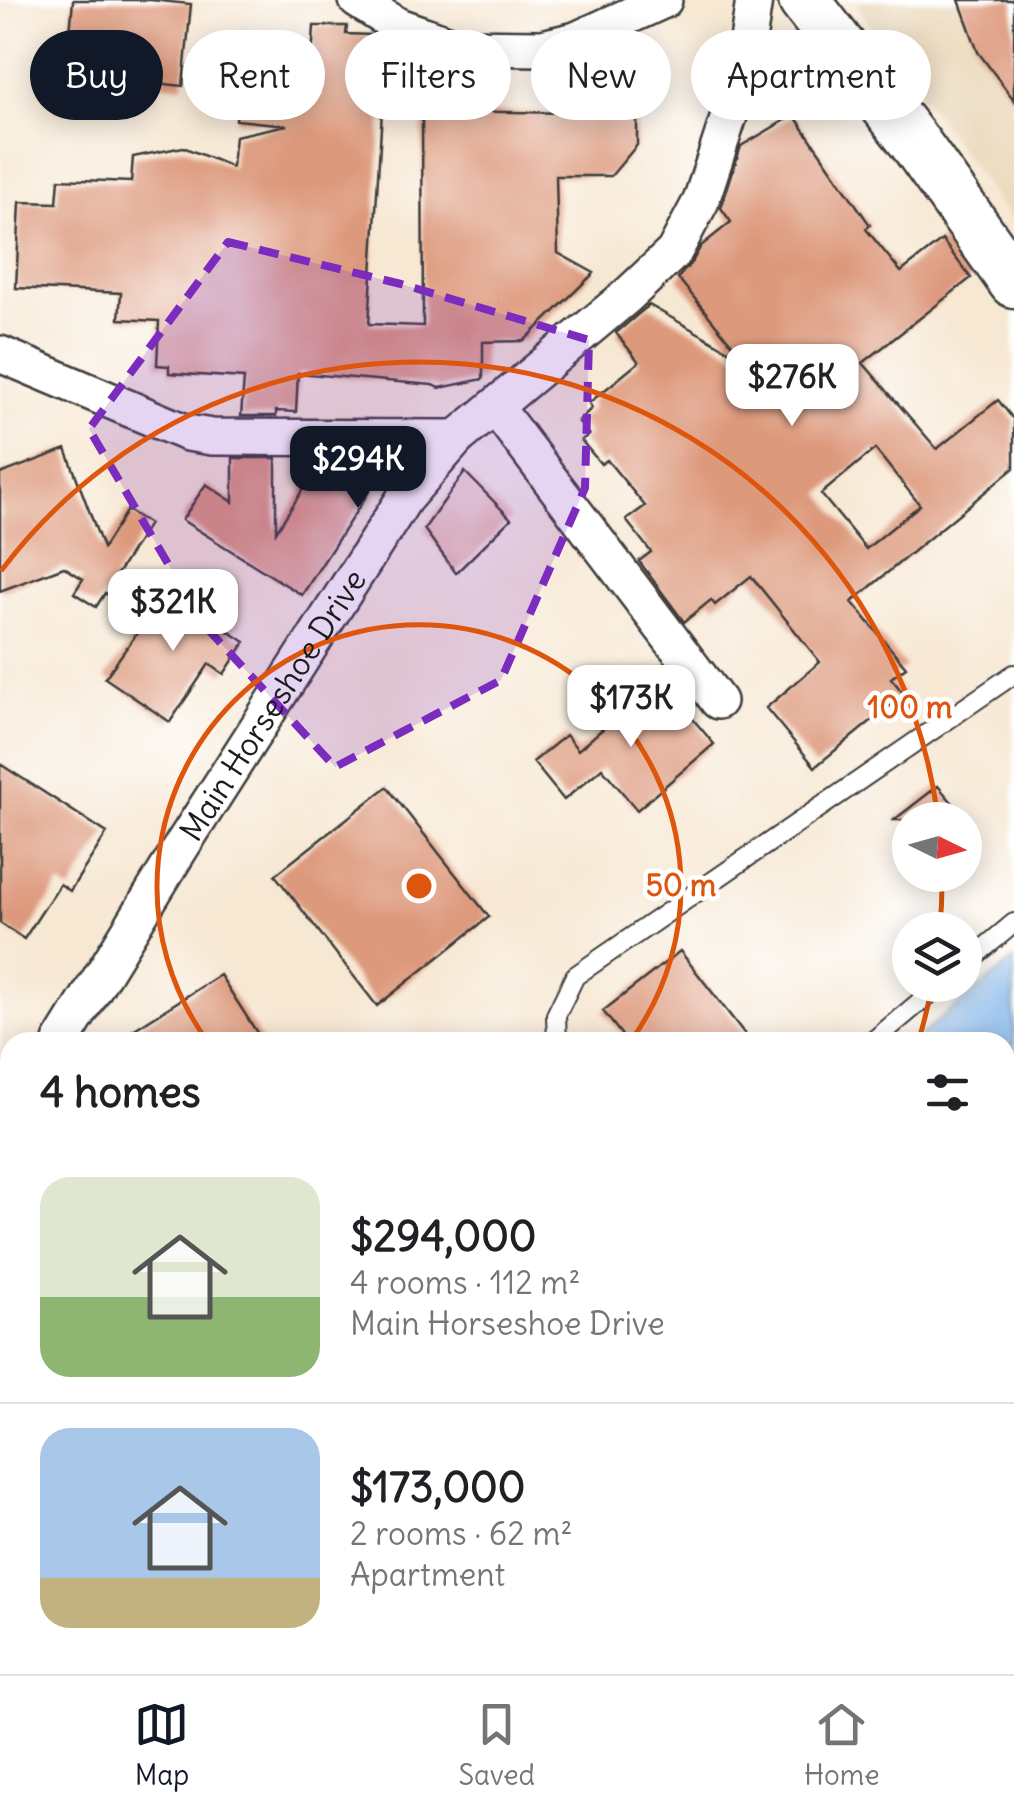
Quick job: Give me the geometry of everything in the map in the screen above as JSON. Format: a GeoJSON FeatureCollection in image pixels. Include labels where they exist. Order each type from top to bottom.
{"type":"FeatureCollection","features":[{"type":"Feature","properties":{"kind":"main road"},"geometry":{"type":"LineString","coordinates":[[804,0],[915,143],[1014,282]]}},
{"type":"Feature","properties":{"kind":"street"},"geometry":{"type":"LineString","coordinates":[[357,0],[398,26],[458,47],[542,48],[576,40],[664,0]]}},
{"type":"Feature","properties":{"kind":"street","name":"Main Horseshoe Drive"},"geometry":{"type":"LineString","coordinates":[[66,1032],[404,499],[457,438],[674,252],[701,201],[732,107],[754,0]]}},
{"type":"Feature","properties":{"kind":"street"},"geometry":{"type":"LineString","coordinates":[[0,354],[187,433],[212,437],[457,438]]}},
{"type":"Feature","properties":{"kind":"street"},"geometry":{"type":"LineString","coordinates":[[496,408],[718,701]]}},
{"type":"Feature","properties":{"kind":"lane"},"geometry":{"type":"LineString","coordinates":[[556,1032],[556,1015],[575,976],[1014,674]]}},
{"type":"Feature","properties":{"kind":"lane"},"geometry":{"type":"LineString","coordinates":[[982,950],[1014,923]]}},
{"type":"Feature","properties":{"kind":"lane"},"geometry":{"type":"LineString","coordinates":[[884,1032],[920,1002]]}},
{"type":"Feature","properties":{"kind":"highlighted area"},"geometry":{"type":"Polygon","coordinates":[[[228,242],[401,284],[589,340],[585,488],[501,680],[335,767],[204,625],[89,429],[228,242]]]}},
{"type":"Feature","properties":{"kind":"shaded area"},"geometry":{"type":"Polygon","coordinates":[[[857,0],[1014,0],[1014,224],[931,109],[931,30],[874,30],[857,0]]]}},
{"type":"Feature","properties":{"kind":"water"},"geometry":{"type":"Polygon","coordinates":[[[1014,960],[1014,1032],[924,1032],[962,1002],[982,1002],[982,986],[1014,960]]]}},
{"type":"Feature","properties":{"kind":"building"},"geometry":{"type":"Polygon","coordinates":[[[73,0],[191,4],[188,30],[183,30],[183,86],[163,84],[163,30],[70,30],[73,0]]]}},
{"type":"Feature","properties":{"kind":"building"},"geometry":{"type":"Polygon","coordinates":[[[959,0],[1014,0],[1014,100],[978,52],[959,0]]]}},
{"type":"Feature","properties":{"kind":"building"},"geometry":{"type":"Polygon","coordinates":[[[314,26],[347,26],[345,120],[381,120],[369,324],[423,326],[422,120],[511,120],[511,112],[531,112],[531,120],[637,120],[637,145],[611,176],[556,176],[558,253],[594,273],[524,341],[483,342],[483,379],[440,388],[298,373],[296,412],[241,416],[244,378],[169,373],[169,366],[157,365],[159,321],[119,319],[121,293],[16,288],[20,202],[57,203],[59,179],[131,182],[133,157],[183,147],[232,167],[235,136],[287,125],[236,120],[325,120],[325,30],[314,30],[314,26]]]}},
{"type":"Feature","properties":{"kind":"building"},"geometry":{"type":"Polygon","coordinates":[[[785,120],[797,120],[870,225],[866,229],[901,272],[942,240],[971,278],[863,363],[937,449],[998,400],[1014,420],[1014,468],[852,602],[906,667],[891,678],[904,694],[815,767],[766,708],[820,662],[751,576],[715,605],[711,600],[684,622],[639,561],[651,552],[626,520],[645,506],[607,460],[601,464],[581,440],[589,435],[578,421],[592,408],[589,403],[639,362],[616,333],[649,305],[744,359],[678,278],[701,246],[731,222],[721,208],[741,146],[785,120]],[[875,449],[821,494],[866,549],[920,505],[875,449]]]}},
{"type":"Feature","properties":{"kind":"building"},"geometry":{"type":"Polygon","coordinates":[[[66,449],[103,548],[127,510],[149,524],[114,579],[123,605],[105,593],[96,607],[74,593],[83,579],[64,567],[0,591],[0,474],[66,449]]]}},
{"type":"Feature","properties":{"kind":"building"},"geometry":{"type":"Polygon","coordinates":[[[233,458],[276,458],[276,532],[322,459],[370,490],[302,595],[182,520],[206,484],[233,502],[233,458]]]}},
{"type":"Feature","properties":{"kind":"building"},"geometry":{"type":"Polygon","coordinates":[[[465,472],[511,519],[456,573],[424,529],[465,472]]]}},
{"type":"Feature","properties":{"kind":"building"},"geometry":{"type":"Polygon","coordinates":[[[172,584],[213,614],[210,619],[245,642],[224,674],[209,664],[170,722],[105,678],[172,584]]]}},
{"type":"Feature","properties":{"kind":"building"},"geometry":{"type":"Polygon","coordinates":[[[660,680],[714,744],[637,810],[602,768],[564,800],[533,762],[566,735],[578,750],[660,680]]]}},
{"type":"Feature","properties":{"kind":"building"},"geometry":{"type":"Polygon","coordinates":[[[0,764],[107,833],[70,891],[60,884],[24,939],[0,923],[0,764]]]}},
{"type":"Feature","properties":{"kind":"building"},"geometry":{"type":"Polygon","coordinates":[[[938,786],[952,802],[917,802],[938,786]]]}},
{"type":"Feature","properties":{"kind":"building"},"geometry":{"type":"Polygon","coordinates":[[[387,787],[489,917],[377,1006],[275,875],[387,787]]]}},
{"type":"Feature","properties":{"kind":"building"},"geometry":{"type":"Polygon","coordinates":[[[680,951],[743,1032],[619,1032],[603,1011],[680,951]]]}},
{"type":"Feature","properties":{"kind":"building"},"geometry":{"type":"Polygon","coordinates":[[[220,975],[257,1032],[130,1032],[220,975]]]}}]}
